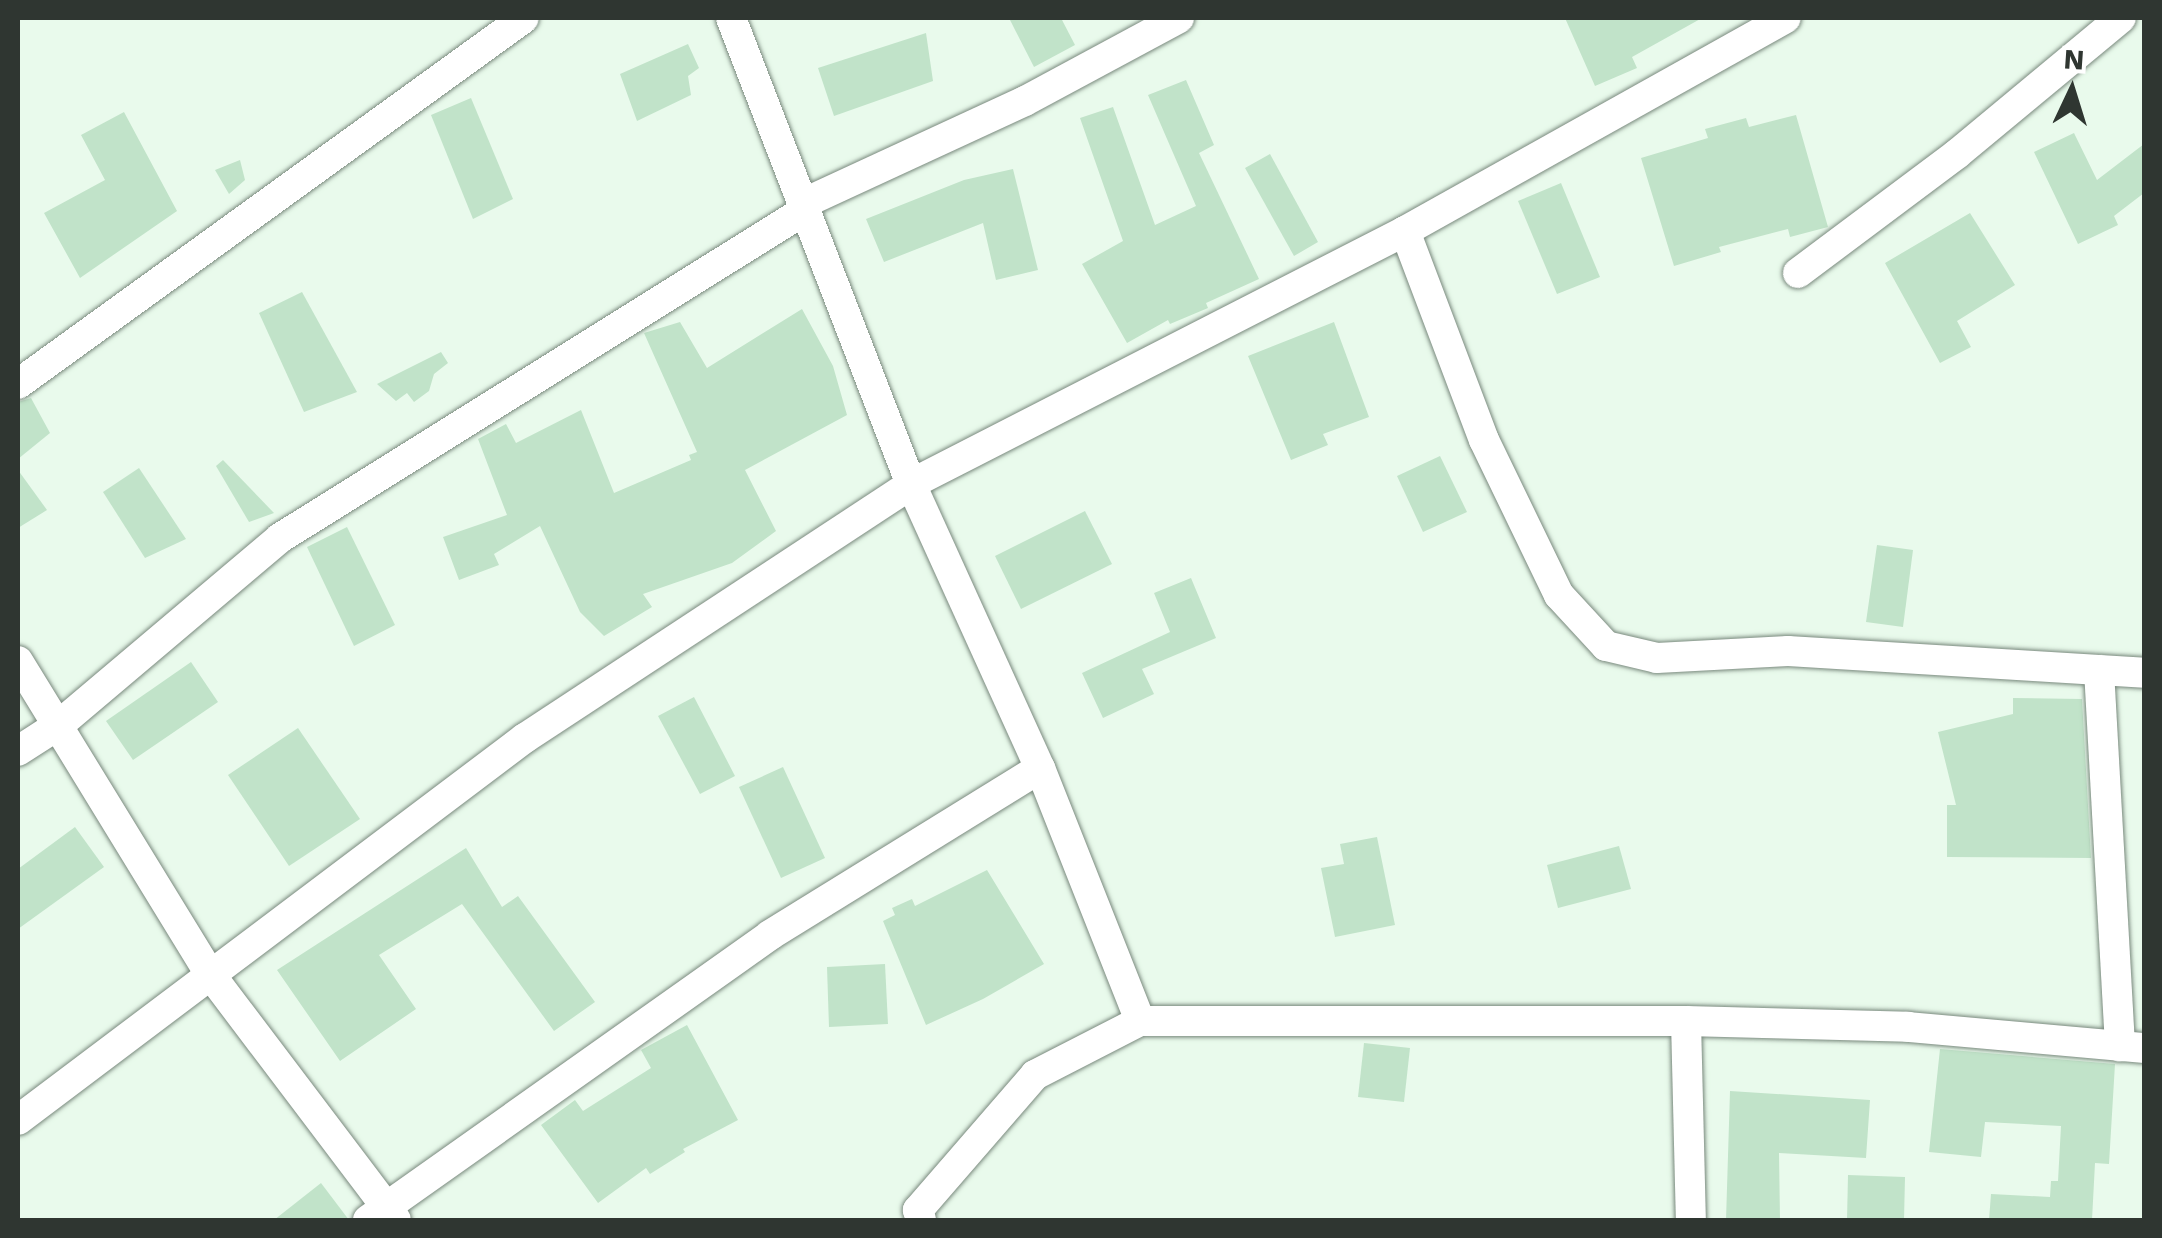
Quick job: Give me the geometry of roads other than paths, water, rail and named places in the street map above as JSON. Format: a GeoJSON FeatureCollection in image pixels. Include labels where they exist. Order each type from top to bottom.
{"type":"FeatureCollection","features":[{"type":"Feature","properties":{"kind":"street"},"geometry":{"type":"LineString","coordinates":[[18,384],[524,18]]}},
{"type":"Feature","properties":{"kind":"street"},"geometry":{"type":"LineString","coordinates":[[732,18],[911,484],[1040,768],[1140,1022]]}},
{"type":"Feature","properties":{"kind":"street"},"geometry":{"type":"LineString","coordinates":[[18,751],[60,724],[280,538],[806,206],[1025,101],[1179,18]]}},
{"type":"Feature","properties":{"kind":"street"},"geometry":{"type":"LineString","coordinates":[[18,1120],[525,738],[911,484],[1405,231],[1786,18]]}},
{"type":"Feature","properties":{"kind":"street"},"geometry":{"type":"LineString","coordinates":[[1798,272],[1957,154],[2121,18]]}},
{"type":"Feature","properties":{"kind":"street"},"geometry":{"type":"LineString","coordinates":[[1405,231],[1484,440],[1560,595],[1606,646],[1657,658],[1788,651],[2144,674]]}},
{"type":"Feature","properties":{"kind":"street"},"geometry":{"type":"LineString","coordinates":[[18,660],[210,974],[384,1216],[770,936],[1040,768]]}},
{"type":"Feature","properties":{"kind":"street"},"geometry":{"type":"LineString","coordinates":[[921,1220],[918,1210],[1035,1074],[1140,1022],[1686,1021],[1908,1028],[2132,1046],[2099,670]]}},
{"type":"Feature","properties":{"kind":"street"},"geometry":{"type":"LineString","coordinates":[[1686,1021],[1691,1220]]}}]}
